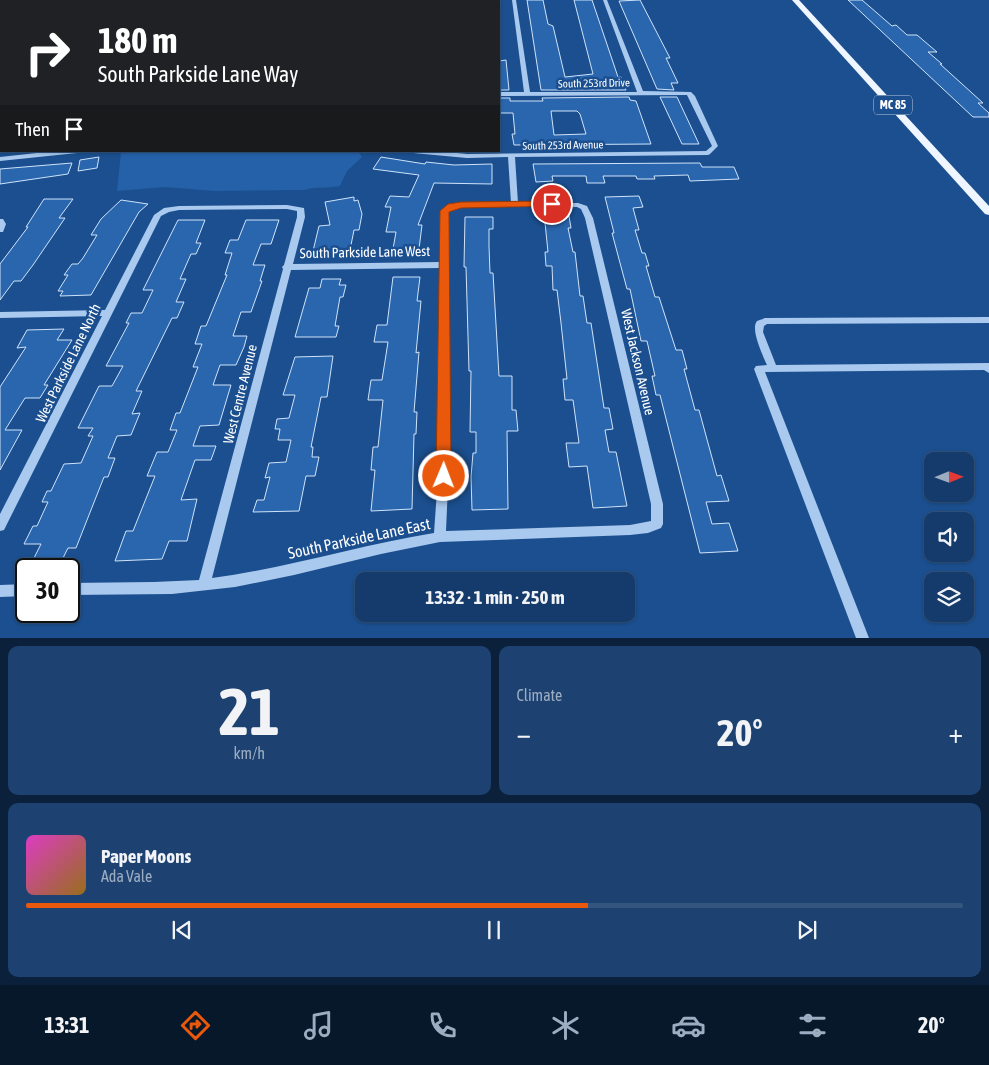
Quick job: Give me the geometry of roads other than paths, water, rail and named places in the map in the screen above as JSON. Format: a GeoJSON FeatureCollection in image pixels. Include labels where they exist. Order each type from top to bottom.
{"type":"FeatureCollection","features":[{"type":"Feature","properties":{"kind":"main road","name":"MC 85"},"geometry":{"type":"LineString","coordinates":[[795,0],[989,212]]}},
{"type":"Feature","properties":{"kind":"street"},"geometry":{"type":"LineString","coordinates":[[514,0],[527,94]]}},
{"type":"Feature","properties":{"kind":"street"},"geometry":{"type":"LineString","coordinates":[[605,0],[640,92]]}},
{"type":"Feature","properties":{"kind":"street","name":"South 253rd Drive"},"geometry":{"type":"LineString","coordinates":[[500,94],[689,93],[715,146],[713,150]]}},
{"type":"Feature","properties":{"kind":"street","name":"South 253rd Avenue"},"geometry":{"type":"LineString","coordinates":[[423,152],[453,155],[512,155],[708,153],[713,150]]}},
{"type":"Feature","properties":{"kind":"street"},"geometry":{"type":"LineString","coordinates":[[0,159],[67,152]]}},
{"type":"Feature","properties":{"kind":"street"},"geometry":{"type":"LineString","coordinates":[[440,537],[444,462],[444,211],[451,206],[515,205],[512,155]]}},
{"type":"Feature","properties":{"kind":"street","name":"West Jackson Avenue"},"geometry":{"type":"LineString","coordinates":[[515,205],[570,203],[584,208],[589,218],[658,504],[657,524]]}},
{"type":"Feature","properties":{"kind":"street"},"geometry":{"type":"LineString","coordinates":[[161,212],[179,208],[287,207],[301,210]]}},
{"type":"Feature","properties":{"kind":"street","name":"West Centre Avenue"},"geometry":{"type":"LineString","coordinates":[[204,585],[286,268],[301,218],[301,210]]}},
{"type":"Feature","properties":{"kind":"street","name":"West Parkside Lane North"},"geometry":{"type":"LineString","coordinates":[[0,526],[156,218],[161,212]]}},
{"type":"Feature","properties":{"kind":"street"},"geometry":{"type":"LineString","coordinates":[[0,221],[2,224],[0,230]]}},
{"type":"Feature","properties":{"kind":"street","name":"South Parkside Lane West"},"geometry":{"type":"LineString","coordinates":[[286,268],[443,265]]}},
{"type":"Feature","properties":{"kind":"street"},"geometry":{"type":"LineString","coordinates":[[0,315],[108,313]]}},
{"type":"Feature","properties":{"kind":"street"},"geometry":{"type":"LineString","coordinates":[[773,369],[759,332],[760,324],[765,321],[989,320]]}},
{"type":"Feature","properties":{"kind":"street"},"geometry":{"type":"LineString","coordinates":[[863,638],[759,369],[987,366],[989,369]]}},
{"type":"Feature","properties":{"kind":"street","name":"South Parkside Lane East"},"geometry":{"type":"LineString","coordinates":[[80,589],[204,585],[252,578],[409,542],[440,537],[630,530],[648,528],[657,524]]}},
{"type":"Feature","properties":{"kind":"street"},"geometry":{"type":"LineString","coordinates":[[0,591],[15,590]]}}]}
